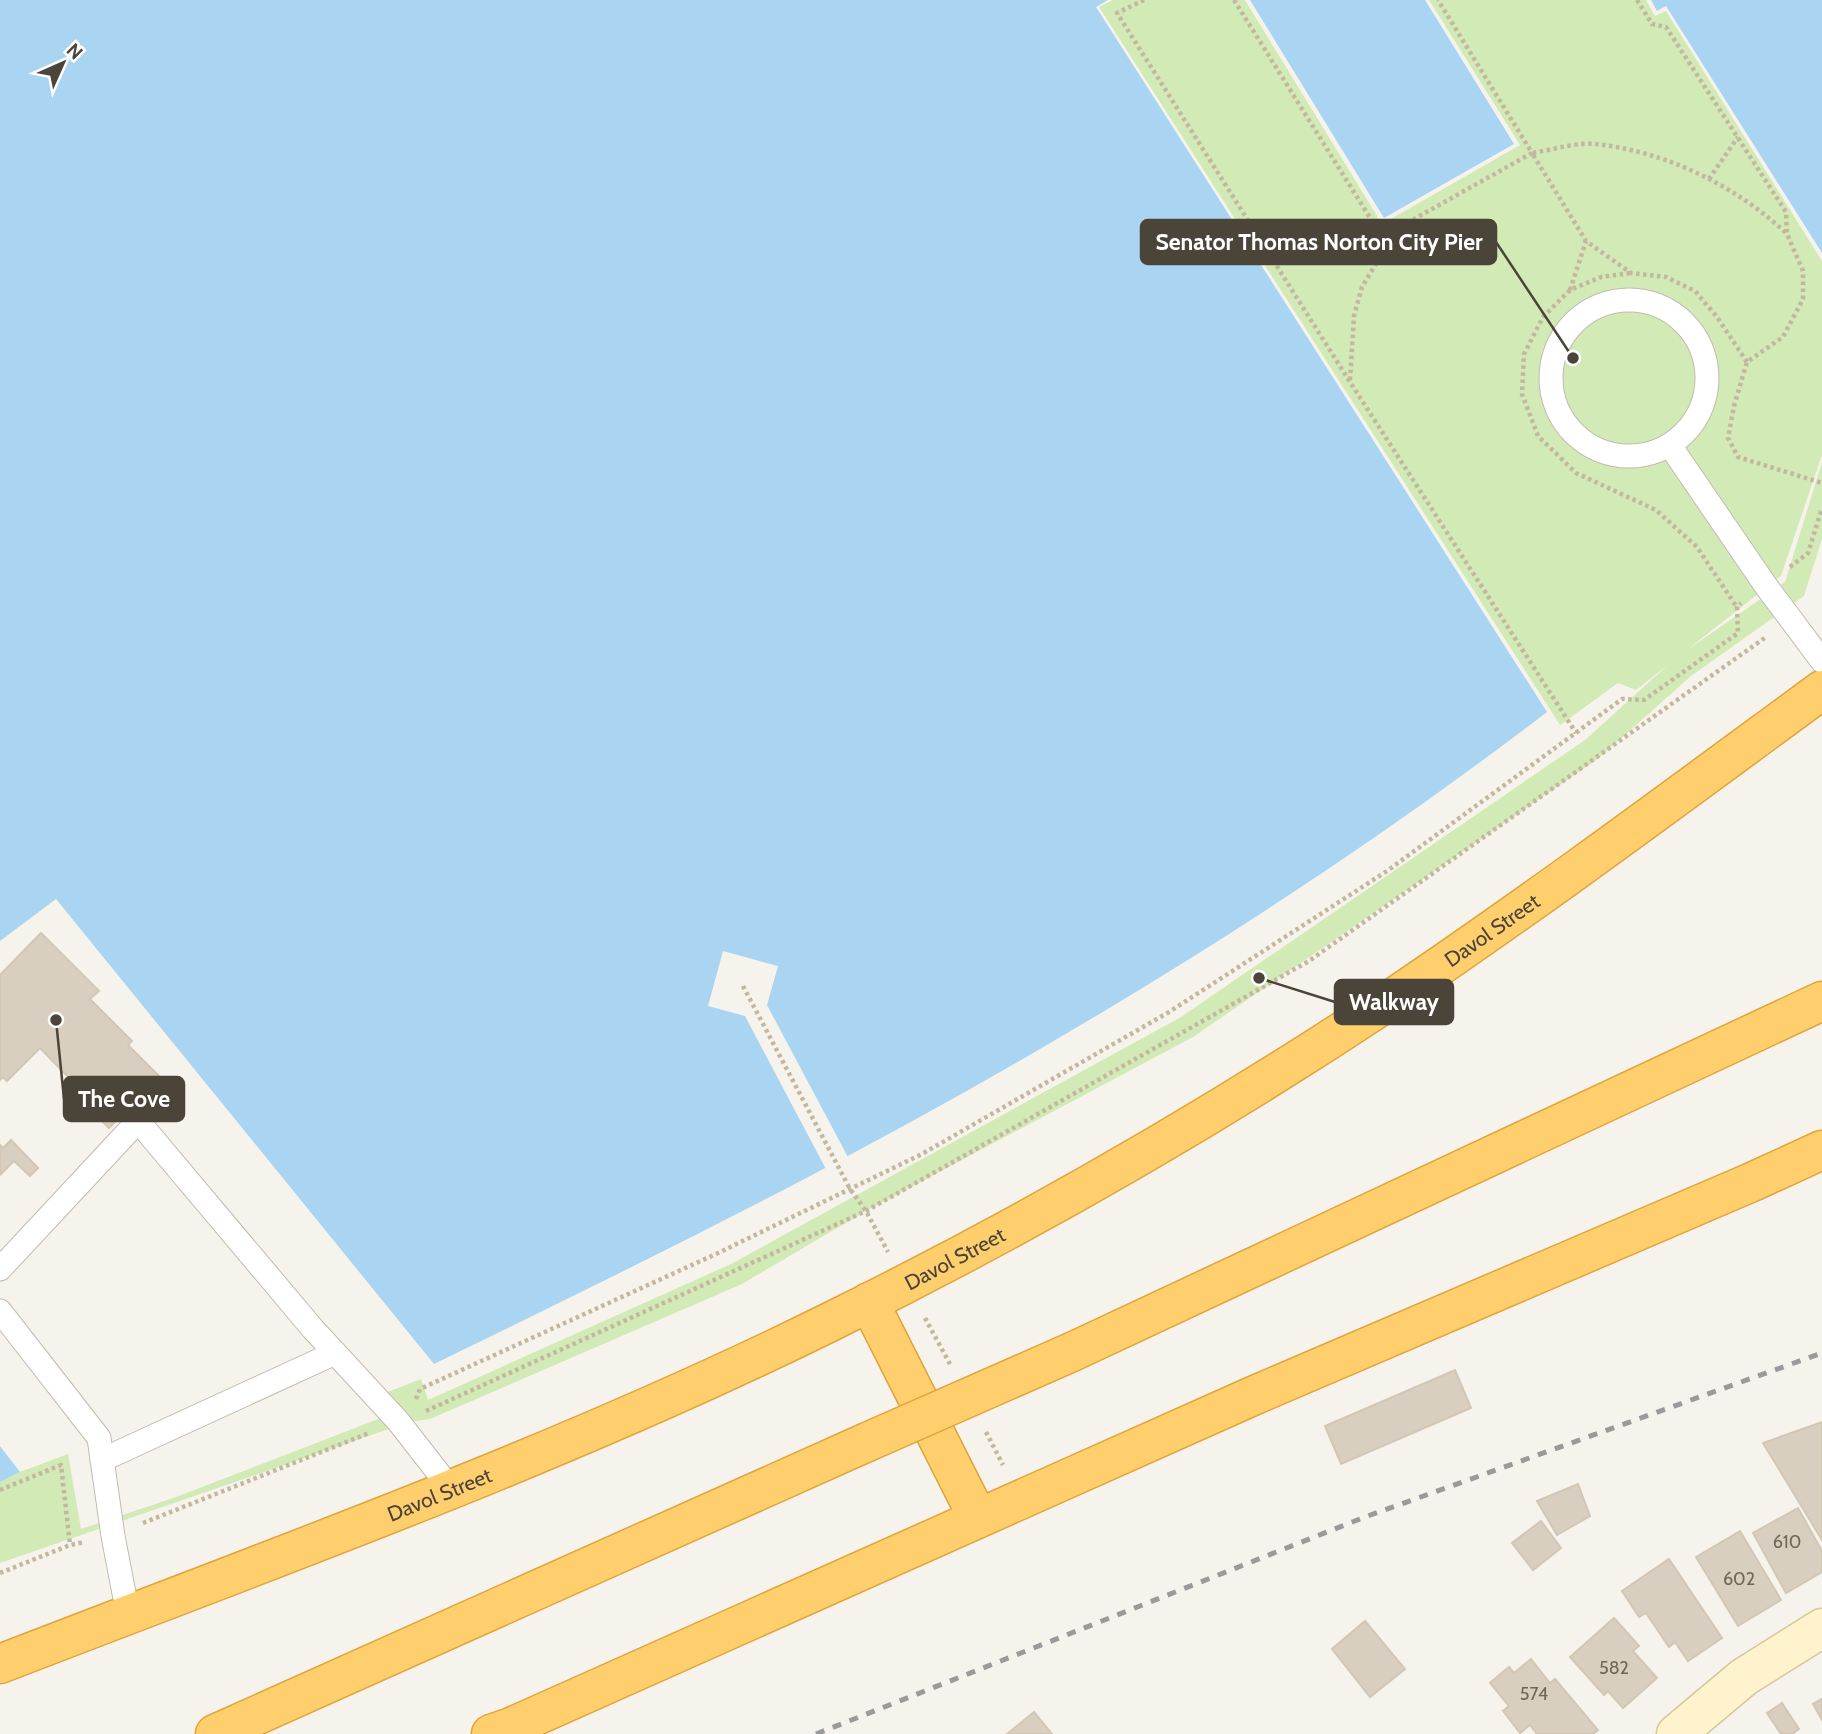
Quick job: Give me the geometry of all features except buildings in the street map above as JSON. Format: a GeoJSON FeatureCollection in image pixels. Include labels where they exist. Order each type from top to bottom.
{"type":"FeatureCollection","features":[{"type":"Feature","properties":{"kind":"highway","name":"Davol Street"},"geometry":{"type":"LineString","coordinates":[[0,1664],[567,1442],[705,1381],[869,1302],[1034,1215],[1141,1154],[1341,1031],[1535,899],[1822,690]]}},
{"type":"Feature","properties":{"kind":"highway"},"geometry":{"type":"LineString","coordinates":[[215,1734],[1074,1351],[1822,1002]]}},
{"type":"Feature","properties":{"kind":"highway"},"geometry":{"type":"LineString","coordinates":[[491,1734],[1255,1395],[1822,1150]]}},
{"type":"Feature","properties":{"kind":"highway"},"geometry":{"type":"LineString","coordinates":[[869,1302],[978,1518]]}},
{"type":"Feature","properties":{"kind":"main road"},"geometry":{"type":"LineString","coordinates":[[1675,1734],[1744,1677],[1822,1628]]}},
{"type":"Feature","properties":{"kind":"lane"},"geometry":{"type":"LineString","coordinates":[[1636,299],[1661,306],[1685,324],[1703,353],[1708,382],[1700,408],[1688,430],[1671,447],[1643,457],[1611,456],[1590,446],[1557,410],[1551,385],[1552,366],[1559,343],[1570,327],[1588,311],[1610,302],[1636,299]]}},
{"type":"Feature","properties":{"kind":"lane"},"geometry":{"type":"LineString","coordinates":[[1671,447],[1766,586],[1822,661]]}},
{"type":"Feature","properties":{"kind":"lane"},"geometry":{"type":"LineString","coordinates":[[0,1269],[138,1121],[335,1353],[398,1421],[451,1489]]}},
{"type":"Feature","properties":{"kind":"lane"},"geometry":{"type":"LineString","coordinates":[[0,1311],[99,1438],[113,1536],[128,1614]]}},
{"type":"Feature","properties":{"kind":"lane"},"geometry":{"type":"LineString","coordinates":[[102,1460],[335,1353]]}},
{"type":"Feature","properties":{"kind":"path"},"geometry":{"type":"LineString","coordinates":[[1144,0],[1117,13],[1576,733]]}},
{"type":"Feature","properties":{"kind":"path"},"geometry":{"type":"LineString","coordinates":[[1234,0],[1382,236],[1377,262],[1362,287],[1354,316],[1350,382]]}},
{"type":"Feature","properties":{"kind":"path"},"geometry":{"type":"LineString","coordinates":[[1438,0],[1586,241],[1631,273]]}},
{"type":"Feature","properties":{"kind":"path"},"geometry":{"type":"LineString","coordinates":[[1637,0],[1652,24],[1666,27],[1786,212],[1787,234],[1803,271],[1803,299],[1783,337],[1747,362],[1728,438],[1738,457],[1822,483]]}},
{"type":"Feature","properties":{"kind":"path"},"geometry":{"type":"LineString","coordinates":[[1709,179],[1738,137]]}},
{"type":"Feature","properties":{"kind":"path"},"geometry":{"type":"LineString","coordinates":[[1382,236],[1532,153],[1593,144],[1644,153],[1709,179],[1761,209],[1787,234]]}},
{"type":"Feature","properties":{"kind":"path"},"geometry":{"type":"LineString","coordinates":[[1570,290],[1586,241]]}},
{"type":"Feature","properties":{"kind":"path"},"geometry":{"type":"LineString","coordinates":[[421,1389],[716,1254],[922,1154],[1169,1012],[1387,871],[1622,699],[1644,700],[1738,633],[1737,607],[1697,547],[1656,510],[1576,473],[1538,436],[1522,394],[1524,354],[1543,317],[1570,290],[1601,277],[1631,273],[1666,277],[1695,292],[1717,317],[1747,362]]}},
{"type":"Feature","properties":{"kind":"path"},"geometry":{"type":"LineString","coordinates":[[1737,607],[1808,553],[1822,508]]}},
{"type":"Feature","properties":{"kind":"path"},"geometry":{"type":"LineString","coordinates":[[0,1573],[70,1545],[113,1536],[450,1400],[866,1211],[1309,961],[1790,620]]}},
{"type":"Feature","properties":{"kind":"path"},"geometry":{"type":"LineString","coordinates":[[743,986],[850,1189],[866,1211]]}},
{"type":"Feature","properties":{"kind":"path"},"geometry":{"type":"LineString","coordinates":[[0,1490],[61,1465],[70,1545]]}},
{"type":"Feature","properties":{"kind":"green space"},"geometry":{"type":"Polygon","coordinates":[[[1113,0],[1245,0],[1382,224],[1520,145],[1429,0],[1646,0],[1655,16],[1666,11],[1822,261],[1822,455],[1781,576],[1687,650],[1785,582],[1822,462],[1822,539],[1804,596],[1691,676],[1599,758],[1193,1037],[866,1211],[742,1284],[430,1419],[409,1422],[0,1563],[0,1482],[20,1472],[68,1454],[81,1529],[176,1497],[399,1411],[385,1393],[421,1379],[428,1400],[731,1264],[1181,1017],[1585,740],[1668,665],[1636,690],[1618,683],[1560,725],[1099,7],[1113,0]]]}},
{"type":"Feature","properties":{"kind":"water"},"geometry":{"type":"Polygon","coordinates":[[[0,0],[1108,0],[1096,7],[1547,712],[1458,778],[1275,904],[1086,1022],[893,1132],[795,1184],[434,1364],[56,899],[0,941],[0,0]]]}},
{"type":"Feature","properties":{"kind":"water"},"geometry":{"type":"Polygon","coordinates":[[[1250,0],[1425,0],[1514,144],[1384,218],[1250,0]]]}},
{"type":"Feature","properties":{"kind":"water"},"geometry":{"type":"Polygon","coordinates":[[[1651,0],[1822,0],[1822,253],[1666,6],[1657,11],[1651,0]]]}},
{"type":"Feature","properties":{"kind":"water"},"geometry":{"type":"Polygon","coordinates":[[[0,1446],[20,1472],[0,1482],[0,1446]]]}},
{"type":"Feature","properties":{"kind":"pier"},"geometry":{"type":"Polygon","coordinates":[[[723,951],[778,966],[767,1005],[849,1159],[827,1171],[745,1016],[708,1006],[723,951]]]}},
{"type":"Feature","properties":{"kind":"railway"},"geometry":{"type":"LineString","coordinates":[[816,1734],[1365,1517],[1822,1353]]}},
{"type":"Feature","properties":{"kind":"place","name":"Senator Thomas Norton City Pier"},"geometry":{"type":"Point","coordinates":[1573,358]}},
{"type":"Feature","properties":{"kind":"place","name":"Walkway"},"geometry":{"type":"Point","coordinates":[1259,978]}},
{"type":"Feature","properties":{"kind":"place","name":"The Cove"},"geometry":{"type":"Point","coordinates":[56,1020]}}]}
